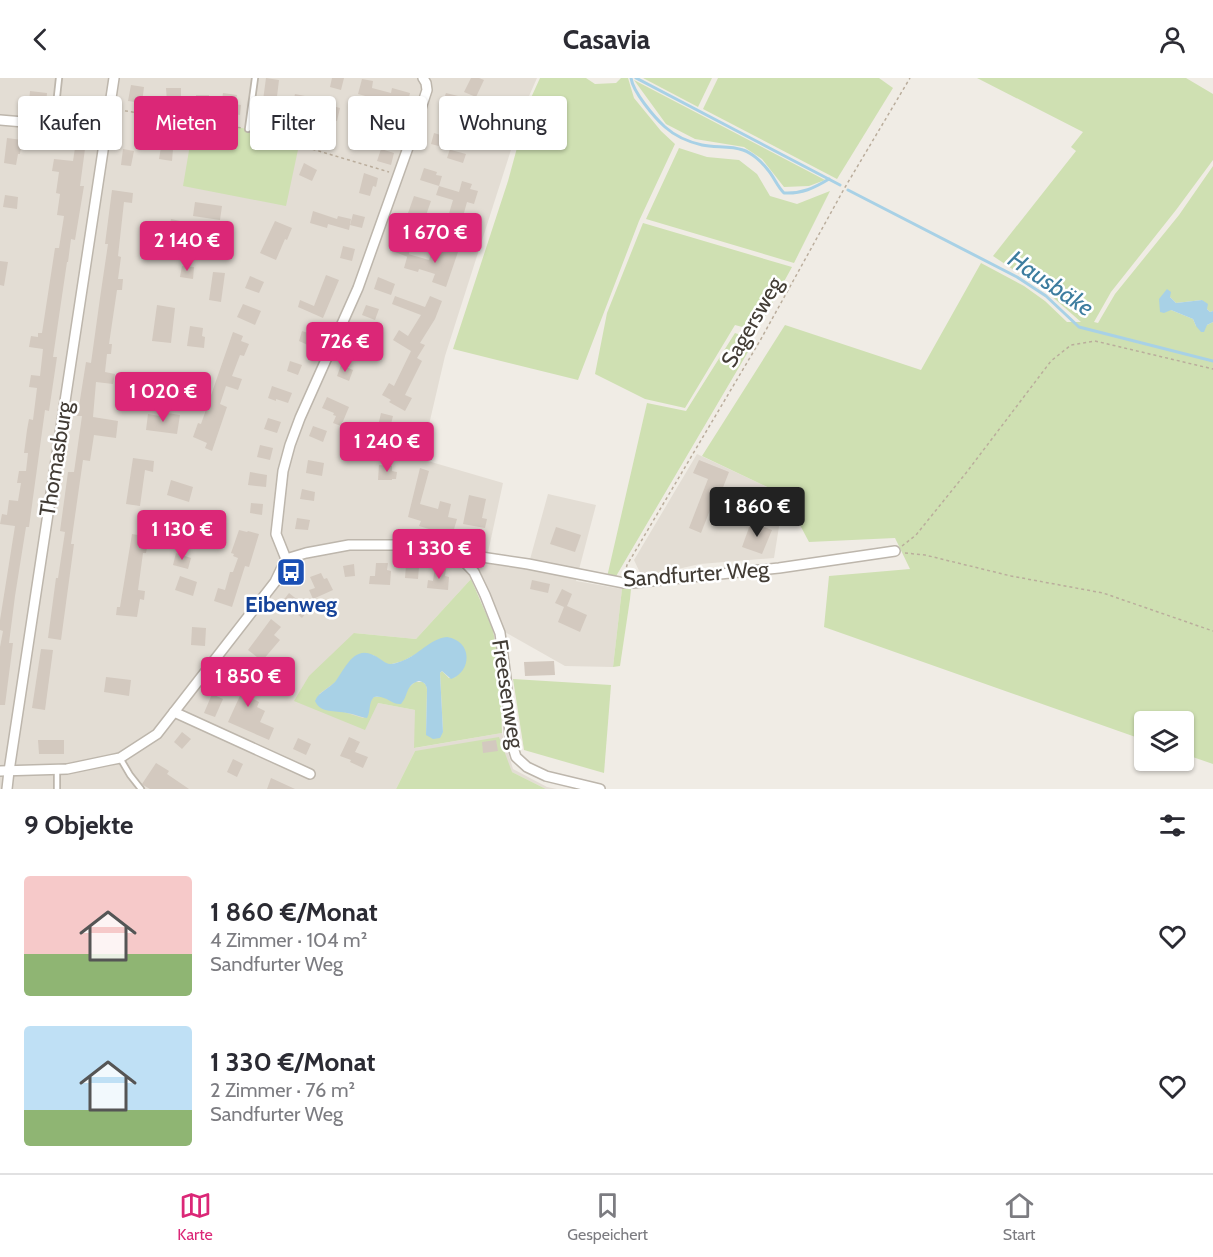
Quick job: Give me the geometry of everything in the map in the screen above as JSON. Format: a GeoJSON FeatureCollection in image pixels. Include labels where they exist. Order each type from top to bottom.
{"type":"FeatureCollection","features":[{"type":"Feature","properties":{"kind":"street","name":"Thomasburg"},"geometry":{"type":"LineString","coordinates":[[111,96],[114,78]]}},
{"type":"Feature","properties":{"kind":"street"},"geometry":{"type":"LineString","coordinates":[[4,771],[67,769],[120,758],[157,734],[275,582],[286,559],[276,534],[283,471],[290,445],[358,288],[427,90],[423,78]]}},
{"type":"Feature","properties":{"kind":"street"},"geometry":{"type":"LineString","coordinates":[[0,120],[18,121]]}},
{"type":"Feature","properties":{"kind":"street","name":"Thomasburg"},"geometry":{"type":"LineString","coordinates":[[7,789],[4,771],[103,150]]}},
{"type":"Feature","properties":{"kind":"street","name":"Sandfurter Weg"},"geometry":{"type":"LineString","coordinates":[[286,559],[349,545],[401,545],[528,564],[624,583],[768,569],[895,551]]}},
{"type":"Feature","properties":{"kind":"street","name":"Freesenweg"},"geometry":{"type":"LineString","coordinates":[[456,553],[474,572],[500,633],[510,737],[516,757],[527,767],[546,776],[600,789]]}},
{"type":"Feature","properties":{"kind":"street"},"geometry":{"type":"LineString","coordinates":[[174,712],[310,774]]}},
{"type":"Feature","properties":{"kind":"lane"},"geometry":{"type":"LineString","coordinates":[[57,96],[59,78]]}},
{"type":"Feature","properties":{"kind":"lane"},"geometry":{"type":"LineString","coordinates":[[248,129],[255,78]]}},
{"type":"Feature","properties":{"kind":"lane"},"geometry":{"type":"LineString","coordinates":[[120,758],[141,789]]}},
{"type":"Feature","properties":{"kind":"lane"},"geometry":{"type":"LineString","coordinates":[[57,770],[57,789]]}},
{"type":"Feature","properties":{"kind":"path","name":"Sagersweg"},"geometry":{"type":"LineString","coordinates":[[624,583],[627,565],[761,339],[844,189],[910,78]]}},
{"type":"Feature","properties":{"kind":"path"},"geometry":{"type":"LineString","coordinates":[[122,111],[248,129],[398,175]]}},
{"type":"Feature","properties":{"kind":"path"},"geometry":{"type":"LineString","coordinates":[[895,551],[916,535],[1051,361],[1071,345],[1095,341],[1213,369]]}},
{"type":"Feature","properties":{"kind":"path"},"geometry":{"type":"LineString","coordinates":[[895,551],[925,555],[1011,576],[1103,593],[1213,632]]}},
{"type":"Feature","properties":{"kind":"shaded area"},"geometry":{"type":"Polygon","coordinates":[[[0,78],[537,78],[529,96],[439,96],[439,150],[511,150],[445,356],[421,459],[503,483],[487,557],[529,563],[548,494],[596,505],[576,581],[622,589],[613,667],[565,666],[503,631],[479,572],[416,639],[354,633],[378,703],[415,710],[415,748],[502,733],[513,769],[547,787],[557,789],[546,789],[512,772],[415,751],[396,789],[0,789],[0,78]]]}},
{"type":"Feature","properties":{"kind":"shaded area"},"geometry":{"type":"Polygon","coordinates":[[[697,454],[784,495],[774,558],[700,564],[642,577],[634,560],[697,454]]]}},
{"type":"Feature","properties":{"kind":"green space"},"geometry":{"type":"Polygon","coordinates":[[[540,78],[586,78],[595,84],[616,83],[621,78],[628,78],[634,98],[661,131],[675,144],[639,221],[578,380],[453,349],[516,150],[567,150],[567,96],[532,96],[540,78]]]}},
{"type":"Feature","properties":{"kind":"green space"},"geometry":{"type":"Polygon","coordinates":[[[643,78],[712,78],[698,107],[643,78]]]}},
{"type":"Feature","properties":{"kind":"green space"},"geometry":{"type":"Polygon","coordinates":[[[718,78],[879,78],[893,88],[837,179],[703,109],[718,78]]]}},
{"type":"Feature","properties":{"kind":"green space"},"geometry":{"type":"Polygon","coordinates":[[[977,78],[1186,78],[1213,94],[1213,160],[1111,292],[1094,322],[1098,323],[1115,294],[1179,215],[1213,166],[1213,311],[1210,312],[1207,309],[1202,300],[1176,303],[1170,297],[1167,289],[1171,310],[1193,319],[1196,326],[1213,322],[1213,764],[1194,757],[1194,711],[1134,711],[1134,736],[824,627],[829,576],[910,569],[895,538],[809,542],[784,495],[702,456],[785,325],[921,370],[981,263],[1024,286],[1045,301],[1067,322],[1081,322],[1048,293],[993,256],[1076,151],[1071,147],[1083,132],[977,78]]]}},
{"type":"Feature","properties":{"kind":"green space"},"geometry":{"type":"Polygon","coordinates":[[[634,80],[825,180],[809,186],[784,187],[762,159],[744,147],[695,139],[666,124],[634,80]]]}},
{"type":"Feature","properties":{"kind":"green space"},"geometry":{"type":"Polygon","coordinates":[[[238,128],[250,130],[250,150],[298,150],[286,206],[183,186],[189,150],[238,150],[238,128]]]}},
{"type":"Feature","properties":{"kind":"green space"},"geometry":{"type":"Polygon","coordinates":[[[679,148],[707,157],[739,160],[757,174],[770,196],[797,204],[830,191],[794,263],[646,219],[679,148]]]}},
{"type":"Feature","properties":{"kind":"green space"},"geometry":{"type":"Polygon","coordinates":[[[643,223],[792,267],[757,331],[735,325],[685,408],[645,399],[595,374],[607,313],[643,223]]]}},
{"type":"Feature","properties":{"kind":"green space"},"geometry":{"type":"Polygon","coordinates":[[[735,333],[755,340],[615,578],[607,577],[647,403],[686,411],[735,333]]]}},
{"type":"Feature","properties":{"kind":"green space"},"geometry":{"type":"Polygon","coordinates":[[[471,579],[493,630],[500,671],[502,733],[414,748],[415,710],[378,703],[365,730],[294,701],[309,676],[354,633],[416,639],[471,579]],[[420,652],[403,661],[388,665],[373,655],[319,694],[344,712],[363,718],[368,715],[370,701],[374,697],[384,697],[393,702],[406,693],[415,682],[423,682],[427,689],[426,735],[443,732],[440,673],[442,671],[449,678],[456,677],[420,652]]]}},
{"type":"Feature","properties":{"kind":"green space"},"geometry":{"type":"Polygon","coordinates":[[[622,589],[631,589],[630,599],[620,666],[613,667],[622,589]]]}},
{"type":"Feature","properties":{"kind":"green space"},"geometry":{"type":"Polygon","coordinates":[[[513,679],[611,685],[604,773],[524,750],[513,679]]]}},
{"type":"Feature","properties":{"kind":"green space"},"geometry":{"type":"Polygon","coordinates":[[[499,737],[512,772],[546,789],[396,789],[415,751],[499,737]]]}},
{"type":"Feature","properties":{"kind":"water"},"geometry":{"type":"Polygon","coordinates":[[[1167,289],[1171,292],[1170,297],[1176,303],[1202,300],[1208,304],[1207,309],[1210,312],[1213,311],[1213,322],[1207,325],[1204,332],[1201,332],[1193,319],[1171,310],[1160,312],[1159,299],[1167,289]]]}},
{"type":"Feature","properties":{"kind":"water"},"geometry":{"type":"Polygon","coordinates":[[[447,637],[462,644],[467,657],[463,670],[458,675],[451,679],[442,671],[440,673],[443,732],[440,738],[433,739],[426,735],[427,689],[421,681],[411,685],[401,704],[382,697],[374,697],[367,718],[325,710],[315,701],[335,682],[350,661],[360,653],[373,655],[392,664],[447,637]]]}},
{"type":"Feature","properties":{"kind":"building"},"geometry":{"type":"Polygon","coordinates":[[[266,78],[279,80],[277,96],[264,96],[266,78]]]}},
{"type":"Feature","properties":{"kind":"building"},"geometry":{"type":"Polygon","coordinates":[[[332,78],[344,78],[341,90],[330,87],[332,78]]]}},
{"type":"Feature","properties":{"kind":"building"},"geometry":{"type":"Polygon","coordinates":[[[471,78],[484,80],[476,96],[464,92],[471,78]]]}},
{"type":"Feature","properties":{"kind":"building"},"geometry":{"type":"Polygon","coordinates":[[[362,79],[373,81],[372,88],[391,93],[392,88],[410,93],[409,96],[358,94],[362,79]]]}},
{"type":"Feature","properties":{"kind":"building"},"geometry":{"type":"Polygon","coordinates":[[[131,85],[144,87],[143,96],[134,96],[134,102],[128,101],[131,85]]]}},
{"type":"Feature","properties":{"kind":"building"},"geometry":{"type":"Polygon","coordinates":[[[166,88],[181,88],[181,96],[167,96],[166,88]]]}},
{"type":"Feature","properties":{"kind":"building"},"geometry":{"type":"Polygon","coordinates":[[[30,91],[47,93],[47,96],[30,96],[30,91]]]}},
{"type":"Feature","properties":{"kind":"building"},"geometry":{"type":"Polygon","coordinates":[[[223,93],[237,95],[237,96],[223,96],[223,93]]]}},
{"type":"Feature","properties":{"kind":"building"},"geometry":{"type":"Polygon","coordinates":[[[238,104],[241,105],[240,115],[238,115],[238,104]]]}},
{"type":"Feature","properties":{"kind":"building"},"geometry":{"type":"Polygon","coordinates":[[[336,107],[340,108],[336,121],[336,107]]]}},
{"type":"Feature","properties":{"kind":"building"},"geometry":{"type":"Polygon","coordinates":[[[434,133],[439,135],[439,146],[431,144],[434,133]]]}},
{"type":"Feature","properties":{"kind":"building"},"geometry":{"type":"Polygon","coordinates":[[[7,138],[18,139],[18,150],[21,150],[16,165],[4,163],[7,138]]]}},
{"type":"Feature","properties":{"kind":"building"},"geometry":{"type":"Polygon","coordinates":[[[123,149],[134,151],[131,166],[121,165],[123,149]]]}},
{"type":"Feature","properties":{"kind":"building"},"geometry":{"type":"Polygon","coordinates":[[[75,150],[85,150],[80,186],[84,186],[75,240],[71,239],[67,262],[53,357],[57,357],[49,411],[45,410],[29,527],[26,527],[15,596],[9,643],[13,643],[5,705],[0,705],[0,647],[3,631],[0,630],[0,620],[15,526],[0,524],[2,514],[7,515],[9,500],[18,501],[21,483],[17,483],[19,471],[26,471],[28,453],[24,453],[27,430],[29,419],[33,420],[37,388],[29,387],[31,375],[40,376],[43,349],[29,347],[31,336],[38,337],[38,333],[42,333],[55,248],[59,248],[64,216],[57,215],[60,194],[56,193],[59,172],[52,171],[54,159],[73,161],[75,150]]]}},
{"type":"Feature","properties":{"kind":"building"},"geometry":{"type":"Polygon","coordinates":[[[160,150],[173,150],[172,161],[159,159],[160,150]]]}},
{"type":"Feature","properties":{"kind":"building"},"geometry":{"type":"Polygon","coordinates":[[[381,150],[394,153],[391,165],[377,161],[381,150]]]}},
{"type":"Feature","properties":{"kind":"building"},"geometry":{"type":"Polygon","coordinates":[[[450,150],[466,154],[463,163],[447,158],[450,150]]]}},
{"type":"Feature","properties":{"kind":"building"},"geometry":{"type":"Polygon","coordinates":[[[304,163],[317,170],[312,181],[299,175],[304,163]]]}},
{"type":"Feature","properties":{"kind":"building"},"geometry":{"type":"Polygon","coordinates":[[[424,168],[442,176],[439,186],[420,180],[424,168]]]}},
{"type":"Feature","properties":{"kind":"building"},"geometry":{"type":"Polygon","coordinates":[[[364,173],[378,178],[376,187],[373,186],[370,196],[359,193],[364,173]]]}},
{"type":"Feature","properties":{"kind":"building"},"geometry":{"type":"Polygon","coordinates":[[[462,181],[472,184],[470,189],[478,191],[474,204],[467,202],[462,220],[467,222],[464,233],[445,227],[453,200],[436,195],[439,186],[459,192],[462,181]]]}},
{"type":"Feature","properties":{"kind":"building"},"geometry":{"type":"Polygon","coordinates":[[[112,190],[133,193],[132,203],[124,202],[118,256],[121,257],[118,279],[123,279],[122,290],[117,290],[109,344],[112,344],[111,354],[107,354],[105,372],[115,374],[113,384],[96,382],[93,417],[118,421],[116,438],[94,435],[90,461],[83,460],[61,640],[48,638],[65,532],[60,531],[68,472],[74,472],[82,416],[77,416],[86,362],[91,363],[108,244],[105,244],[112,190]]]}},
{"type":"Feature","properties":{"kind":"building"},"geometry":{"type":"Polygon","coordinates":[[[5,195],[18,197],[17,209],[3,207],[5,195]]]}},
{"type":"Feature","properties":{"kind":"building"},"geometry":{"type":"Polygon","coordinates":[[[414,196],[431,201],[424,221],[407,216],[414,196]]]}},
{"type":"Feature","properties":{"kind":"building"},"geometry":{"type":"Polygon","coordinates":[[[195,202],[222,206],[220,220],[193,216],[195,202]]]}},
{"type":"Feature","properties":{"kind":"building"},"geometry":{"type":"Polygon","coordinates":[[[313,211],[337,219],[338,216],[351,219],[349,230],[328,224],[327,228],[310,223],[313,211]]]}},
{"type":"Feature","properties":{"kind":"building"},"geometry":{"type":"Polygon","coordinates":[[[353,214],[365,217],[362,228],[350,225],[353,214]]]}},
{"type":"Feature","properties":{"kind":"building"},"geometry":{"type":"Polygon","coordinates":[[[171,219],[189,223],[184,258],[166,254],[171,219]]]}},
{"type":"Feature","properties":{"kind":"building"},"geometry":{"type":"Polygon","coordinates":[[[275,221],[292,228],[276,260],[260,253],[275,221]]]}},
{"type":"Feature","properties":{"kind":"building"},"geometry":{"type":"Polygon","coordinates":[[[215,232],[227,233],[226,245],[233,246],[232,256],[212,253],[215,232]]]}},
{"type":"Feature","properties":{"kind":"building"},"geometry":{"type":"Polygon","coordinates":[[[399,239],[412,243],[408,257],[395,252],[399,239]]]}},
{"type":"Feature","properties":{"kind":"building"},"geometry":{"type":"Polygon","coordinates":[[[434,244],[458,252],[446,287],[432,282],[435,274],[419,269],[418,272],[404,268],[408,254],[429,260],[434,244]]]}},
{"type":"Feature","properties":{"kind":"building"},"geometry":{"type":"Polygon","coordinates":[[[343,246],[355,249],[352,261],[340,258],[343,246]]]}},
{"type":"Feature","properties":{"kind":"building"},"geometry":{"type":"Polygon","coordinates":[[[0,261],[8,262],[4,286],[0,285],[0,261]]]}},
{"type":"Feature","properties":{"kind":"building"},"geometry":{"type":"Polygon","coordinates":[[[182,266],[194,267],[193,279],[180,277],[182,266]]]}},
{"type":"Feature","properties":{"kind":"building"},"geometry":{"type":"Polygon","coordinates":[[[213,272],[225,273],[221,302],[209,300],[213,272]]]}},
{"type":"Feature","properties":{"kind":"building"},"geometry":{"type":"Polygon","coordinates":[[[326,275],[339,280],[323,318],[298,307],[300,300],[314,306],[326,275]]]}},
{"type":"Feature","properties":{"kind":"building"},"geometry":{"type":"Polygon","coordinates":[[[250,276],[264,282],[259,293],[245,288],[250,276]]]}},
{"type":"Feature","properties":{"kind":"building"},"geometry":{"type":"Polygon","coordinates":[[[378,277],[395,284],[391,295],[374,289],[378,277]]]}},
{"type":"Feature","properties":{"kind":"building"},"geometry":{"type":"Polygon","coordinates":[[[395,296],[425,307],[430,296],[442,301],[435,319],[420,343],[425,345],[417,358],[422,361],[405,395],[412,398],[405,411],[382,395],[389,383],[394,386],[411,351],[393,340],[399,330],[408,336],[421,315],[392,304],[395,296]]]}},
{"type":"Feature","properties":{"kind":"building"},"geometry":{"type":"Polygon","coordinates":[[[243,304],[261,311],[255,325],[237,317],[243,304]]]}},
{"type":"Feature","properties":{"kind":"building"},"geometry":{"type":"Polygon","coordinates":[[[157,305],[175,308],[171,343],[152,341],[157,305]]]}},
{"type":"Feature","properties":{"kind":"building"},"geometry":{"type":"Polygon","coordinates":[[[366,305],[379,309],[375,320],[362,315],[366,305]]]}},
{"type":"Feature","properties":{"kind":"building"},"geometry":{"type":"Polygon","coordinates":[[[190,326],[203,328],[204,348],[187,346],[190,326]]]}},
{"type":"Feature","properties":{"kind":"building"},"geometry":{"type":"Polygon","coordinates":[[[302,331],[314,335],[310,346],[299,341],[302,331]]]}},
{"type":"Feature","properties":{"kind":"building"},"geometry":{"type":"Polygon","coordinates":[[[233,332],[243,336],[241,341],[249,344],[244,356],[240,355],[232,376],[242,379],[238,390],[226,386],[220,404],[227,407],[212,451],[205,448],[207,443],[193,437],[198,423],[201,424],[233,332]]]}},
{"type":"Feature","properties":{"kind":"building"},"geometry":{"type":"Polygon","coordinates":[[[354,334],[372,341],[368,352],[350,345],[354,334]]]}},
{"type":"Feature","properties":{"kind":"building"},"geometry":{"type":"Polygon","coordinates":[[[290,361],[302,365],[298,375],[287,371],[290,361]]]}},
{"type":"Feature","properties":{"kind":"building"},"geometry":{"type":"Polygon","coordinates":[[[341,365],[353,370],[349,381],[337,376],[341,365]]]}},
{"type":"Feature","properties":{"kind":"building"},"geometry":{"type":"Polygon","coordinates":[[[172,372],[190,374],[188,390],[170,388],[172,372]]]}},
{"type":"Feature","properties":{"kind":"building"},"geometry":{"type":"Polygon","coordinates":[[[272,386],[292,393],[288,403],[268,398],[272,386]]]}},
{"type":"Feature","properties":{"kind":"building"},"geometry":{"type":"Polygon","coordinates":[[[327,397],[349,407],[341,426],[333,423],[336,416],[333,415],[334,413],[322,408],[327,397]]]}},
{"type":"Feature","properties":{"kind":"building"},"geometry":{"type":"Polygon","coordinates":[[[167,413],[180,415],[177,434],[146,430],[148,414],[166,417],[167,413]]]}},
{"type":"Feature","properties":{"kind":"building"},"geometry":{"type":"Polygon","coordinates":[[[381,413],[393,416],[391,424],[397,425],[395,434],[384,431],[383,455],[367,454],[368,439],[375,439],[381,413]]]}},
{"type":"Feature","properties":{"kind":"building"},"geometry":{"type":"Polygon","coordinates":[[[268,418],[281,422],[277,433],[264,429],[268,418]]]}},
{"type":"Feature","properties":{"kind":"building"},"geometry":{"type":"Polygon","coordinates":[[[313,426],[327,431],[323,442],[309,436],[313,426]]]}},
{"type":"Feature","properties":{"kind":"building"},"geometry":{"type":"Polygon","coordinates":[[[260,445],[273,448],[270,460],[257,457],[260,445]]]}},
{"type":"Feature","properties":{"kind":"building"},"geometry":{"type":"Polygon","coordinates":[[[133,458],[154,461],[153,472],[145,470],[140,506],[126,504],[133,458]]]}},
{"type":"Feature","properties":{"kind":"building"},"geometry":{"type":"Polygon","coordinates":[[[308,460],[324,463],[322,476],[306,473],[308,460]]]}},
{"type":"Feature","properties":{"kind":"building"},"geometry":{"type":"Polygon","coordinates":[[[699,460],[729,472],[722,490],[741,498],[734,514],[712,505],[701,533],[689,528],[708,479],[693,473],[699,460]]]}},
{"type":"Feature","properties":{"kind":"building"},"geometry":{"type":"Polygon","coordinates":[[[379,465],[392,466],[392,471],[397,472],[396,479],[378,480],[379,465]]]}},
{"type":"Feature","properties":{"kind":"building"},"geometry":{"type":"Polygon","coordinates":[[[420,468],[429,471],[420,504],[438,509],[440,501],[451,504],[448,517],[457,519],[452,536],[419,526],[421,521],[408,517],[420,468]]]}},
{"type":"Feature","properties":{"kind":"building"},"geometry":{"type":"Polygon","coordinates":[[[250,472],[267,475],[266,487],[248,485],[250,472]]]}},
{"type":"Feature","properties":{"kind":"building"},"geometry":{"type":"Polygon","coordinates":[[[171,480],[193,487],[189,502],[167,495],[171,480]]]}},
{"type":"Feature","properties":{"kind":"building"},"geometry":{"type":"Polygon","coordinates":[[[302,489],[315,492],[314,501],[300,499],[302,489]]]}},
{"type":"Feature","properties":{"kind":"building"},"geometry":{"type":"Polygon","coordinates":[[[469,495],[486,499],[482,518],[487,519],[485,528],[463,524],[469,495]]]}},
{"type":"Feature","properties":{"kind":"building"},"geometry":{"type":"Polygon","coordinates":[[[251,503],[263,504],[262,515],[250,513],[251,503]]]}},
{"type":"Feature","properties":{"kind":"building"},"geometry":{"type":"Polygon","coordinates":[[[297,518],[310,520],[308,530],[295,529],[297,518]]]}},
{"type":"Feature","properties":{"kind":"building"},"geometry":{"type":"Polygon","coordinates":[[[751,522],[772,530],[762,554],[742,547],[751,522]]]}},
{"type":"Feature","properties":{"kind":"building"},"geometry":{"type":"Polygon","coordinates":[[[556,527],[581,535],[575,552],[550,544],[556,527]]]}},
{"type":"Feature","properties":{"kind":"building"},"geometry":{"type":"Polygon","coordinates":[[[239,530],[259,534],[249,567],[245,566],[232,607],[214,601],[218,588],[225,590],[230,572],[233,572],[238,558],[231,553],[239,530]]]}},
{"type":"Feature","properties":{"kind":"building"},"geometry":{"type":"Polygon","coordinates":[[[132,534],[144,536],[144,542],[148,543],[146,553],[143,553],[138,590],[145,591],[144,600],[140,599],[137,617],[116,615],[117,607],[120,607],[132,534]]]}},
{"type":"Feature","properties":{"kind":"building"},"geometry":{"type":"Polygon","coordinates":[[[176,553],[191,558],[188,569],[173,565],[176,553]]]}},
{"type":"Feature","properties":{"kind":"building"},"geometry":{"type":"Polygon","coordinates":[[[376,563],[388,563],[387,570],[391,571],[390,585],[369,584],[370,576],[375,576],[376,563]]]}},
{"type":"Feature","properties":{"kind":"building"},"geometry":{"type":"Polygon","coordinates":[[[354,564],[355,576],[345,577],[343,566],[354,564]]]}},
{"type":"Feature","properties":{"kind":"building"},"geometry":{"type":"Polygon","coordinates":[[[406,565],[419,567],[418,579],[405,578],[406,565]]]}},
{"type":"Feature","properties":{"kind":"building"},"geometry":{"type":"Polygon","coordinates":[[[435,567],[446,569],[445,576],[449,577],[448,590],[427,588],[428,580],[433,581],[435,567]]]}},
{"type":"Feature","properties":{"kind":"building"},"geometry":{"type":"Polygon","coordinates":[[[321,573],[324,579],[327,578],[333,590],[313,599],[309,590],[315,588],[310,577],[321,573]]]}},
{"type":"Feature","properties":{"kind":"building"},"geometry":{"type":"Polygon","coordinates":[[[180,576],[197,582],[193,596],[175,590],[180,576]]]}},
{"type":"Feature","properties":{"kind":"building"},"geometry":{"type":"Polygon","coordinates":[[[532,580],[550,584],[548,593],[530,589],[532,580]]]}},
{"type":"Feature","properties":{"kind":"building"},"geometry":{"type":"Polygon","coordinates":[[[562,589],[572,594],[567,606],[587,615],[580,632],[558,622],[564,607],[555,603],[562,589]]]}},
{"type":"Feature","properties":{"kind":"building"},"geometry":{"type":"Polygon","coordinates":[[[289,593],[309,609],[302,618],[282,602],[289,593]]]}},
{"type":"Feature","properties":{"kind":"building"},"geometry":{"type":"Polygon","coordinates":[[[271,619],[281,627],[274,635],[280,640],[262,661],[248,650],[271,619]]]}},
{"type":"Feature","properties":{"kind":"building"},"geometry":{"type":"Polygon","coordinates":[[[192,627],[206,628],[205,646],[191,645],[192,627]]]}},
{"type":"Feature","properties":{"kind":"building"},"geometry":{"type":"Polygon","coordinates":[[[41,649],[53,650],[45,710],[32,708],[41,649]]]}},
{"type":"Feature","properties":{"kind":"building"},"geometry":{"type":"Polygon","coordinates":[[[554,661],[555,675],[525,676],[524,662],[554,661]]]}},
{"type":"Feature","properties":{"kind":"building"},"geometry":{"type":"Polygon","coordinates":[[[236,663],[245,671],[239,678],[254,682],[250,697],[259,702],[257,707],[265,711],[260,722],[274,728],[269,740],[228,722],[243,689],[235,687],[237,681],[227,674],[236,663]]]}},
{"type":"Feature","properties":{"kind":"building"},"geometry":{"type":"Polygon","coordinates":[[[106,677],[131,680],[129,696],[104,692],[106,677]]]}},
{"type":"Feature","properties":{"kind":"building"},"geometry":{"type":"Polygon","coordinates":[[[212,694],[223,699],[215,717],[204,713],[212,694]]]}},
{"type":"Feature","properties":{"kind":"building"},"geometry":{"type":"Polygon","coordinates":[[[182,732],[191,739],[182,749],[174,742],[182,732]]]}},
{"type":"Feature","properties":{"kind":"building"},"geometry":{"type":"Polygon","coordinates":[[[349,737],[360,742],[355,752],[368,757],[363,768],[340,756],[349,737]]]}},
{"type":"Feature","properties":{"kind":"building"},"geometry":{"type":"Polygon","coordinates":[[[298,738],[311,744],[306,755],[293,749],[298,738]]]}},
{"type":"Feature","properties":{"kind":"building"},"geometry":{"type":"Polygon","coordinates":[[[38,740],[64,740],[64,754],[39,754],[38,740]]]}},
{"type":"Feature","properties":{"kind":"building"},"geometry":{"type":"Polygon","coordinates":[[[496,740],[498,751],[483,753],[482,742],[496,740]]]}},
{"type":"Feature","properties":{"kind":"building"},"geometry":{"type":"Polygon","coordinates":[[[233,759],[243,764],[237,777],[227,772],[233,759]]]}},
{"type":"Feature","properties":{"kind":"building"},"geometry":{"type":"Polygon","coordinates":[[[156,763],[169,771],[167,774],[189,789],[150,789],[143,785],[156,763]]]}},
{"type":"Feature","properties":{"kind":"building"},"geometry":{"type":"Polygon","coordinates":[[[271,778],[295,789],[267,789],[271,778]]]}},
{"type":"Feature","properties":{"kind":"waterway"},"geometry":{"type":"LineString","coordinates":[[631,78],[645,104],[669,130],[697,144],[733,148],[750,153],[766,167],[784,193],[808,190],[829,179]]}},
{"type":"Feature","properties":{"kind":"waterway","name":"Hausbäke"},"geometry":{"type":"LineString","coordinates":[[636,78],[840,185]]}},
{"type":"Feature","properties":{"kind":"waterway","name":"Hausbäke"},"geometry":{"type":"LineString","coordinates":[[848,190],[1017,277],[1046,296],[1079,327],[1213,361]]}},
{"type":"Feature","properties":{"kind":"place","name":"Eibenweg"},"geometry":{"type":"Point","coordinates":[291,572]}}]}
